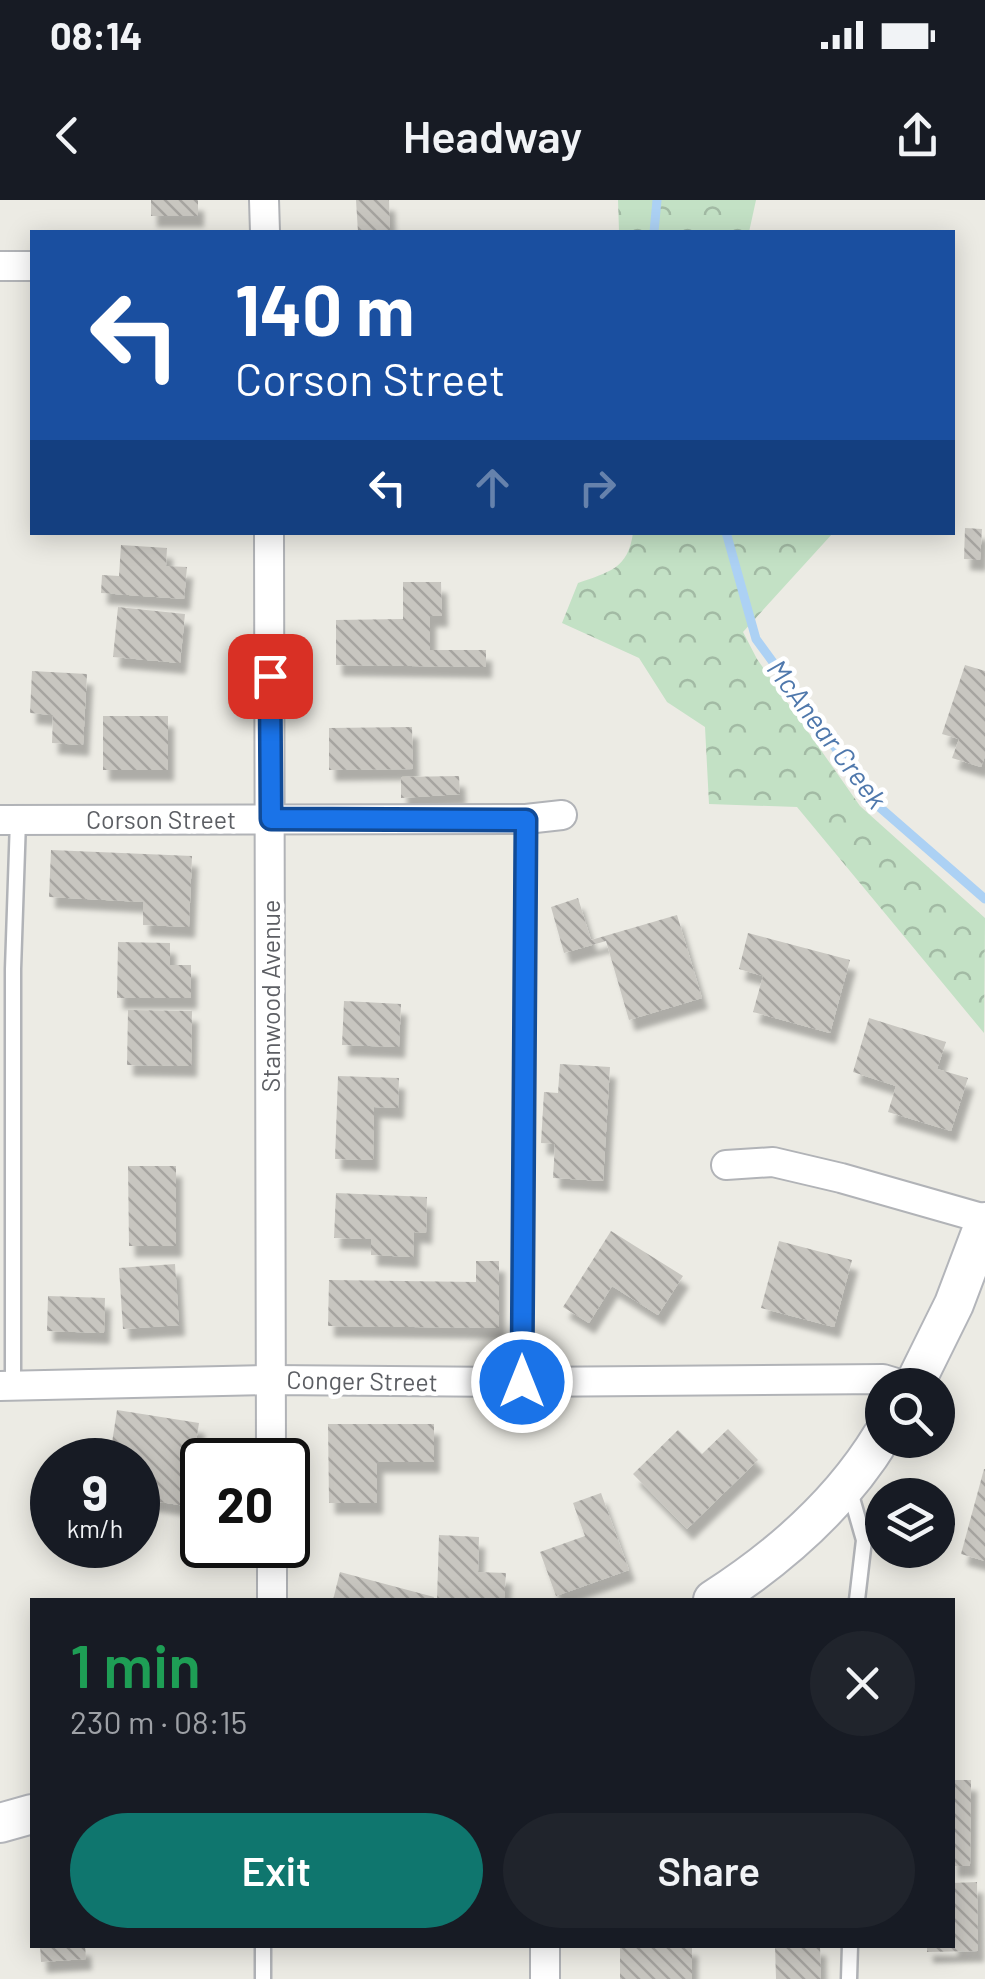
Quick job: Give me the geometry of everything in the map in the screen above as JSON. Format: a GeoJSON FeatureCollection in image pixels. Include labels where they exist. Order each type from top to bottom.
{"type":"FeatureCollection","features":[{"type":"Feature","properties":{"kind":"main road"},"geometry":{"type":"LineString","coordinates":[[922,1368],[954,1304],[985,1221]]}},
{"type":"Feature","properties":{"kind":"main road"},"geometry":{"type":"LineString","coordinates":[[715,1598],[796,1541],[866,1458]]}},
{"type":"Feature","properties":{"kind":"main road"},"geometry":{"type":"LineString","coordinates":[[0,1823],[30,1815]]}},
{"type":"Feature","properties":{"kind":"street"},"geometry":{"type":"LineString","coordinates":[[264,200],[266,230]]}},
{"type":"Feature","properties":{"kind":"street"},"geometry":{"type":"LineString","coordinates":[[0,266],[30,266]]}},
{"type":"Feature","properties":{"kind":"street","name":"Stanwood Avenue"},"geometry":{"type":"LineString","coordinates":[[268,535],[272,1438]]}},
{"type":"Feature","properties":{"kind":"street","name":"Corson Street"},"geometry":{"type":"LineString","coordinates":[[9,820],[526,820],[562,815]]}},
{"type":"Feature","properties":{"kind":"street"},"geometry":{"type":"LineString","coordinates":[[726,1165],[773,1162],[985,1221]]}},
{"type":"Feature","properties":{"kind":"street","name":"Conger Street"},"geometry":{"type":"LineString","coordinates":[[6,1386],[271,1380],[865,1379]]}},
{"type":"Feature","properties":{"kind":"street"},"geometry":{"type":"LineString","coordinates":[[272,1568],[272,1598]]}},
{"type":"Feature","properties":{"kind":"street"},"geometry":{"type":"LineString","coordinates":[[545,1948],[545,1979]]}},
{"type":"Feature","properties":{"kind":"lane"},"geometry":{"type":"LineString","coordinates":[[6,1386],[13,969],[9,820]]}},
{"type":"Feature","properties":{"kind":"lane"},"geometry":{"type":"LineString","coordinates":[[522,1382],[526,820]]}},
{"type":"Feature","properties":{"kind":"lane"},"geometry":{"type":"LineString","coordinates":[[848,1484],[864,1540],[857,1598]]}},
{"type":"Feature","properties":{"kind":"lane"},"geometry":{"type":"LineString","coordinates":[[263,1948],[263,1979]]}},
{"type":"Feature","properties":{"kind":"lane"},"geometry":{"type":"LineString","coordinates":[[849,1979],[850,1948]]}},
{"type":"Feature","properties":{"kind":"green space"},"geometry":{"type":"Polygon","coordinates":[[[618,200],[756,200],[749,230],[619,230],[618,200]]]}},
{"type":"Feature","properties":{"kind":"green space"},"geometry":{"type":"Polygon","coordinates":[[[632,535],[831,535],[743,632],[757,659],[860,806],[985,918],[984,1033],[797,807],[709,804],[705,727],[667,702],[639,658],[562,623],[578,583],[622,562],[632,535]]]}},
{"type":"Feature","properties":{"kind":"building"},"geometry":{"type":"Polygon","coordinates":[[[151,200],[198,200],[198,216],[151,216],[151,200]]]}},
{"type":"Feature","properties":{"kind":"building"},"geometry":{"type":"Polygon","coordinates":[[[356,200],[389,200],[390,230],[358,230],[356,200]]]}},
{"type":"Feature","properties":{"kind":"building"},"geometry":{"type":"Polygon","coordinates":[[[965,528],[982,529],[980,560],[964,559],[965,528]]]}},
{"type":"Feature","properties":{"kind":"building"},"geometry":{"type":"Polygon","coordinates":[[[121,545],[167,548],[166,566],[187,567],[184,599],[101,593],[102,575],[119,576],[121,545]]]}},
{"type":"Feature","properties":{"kind":"building"},"geometry":{"type":"Polygon","coordinates":[[[403,582],[441,582],[442,616],[430,616],[430,650],[486,650],[486,667],[336,665],[336,620],[403,619],[403,582]]]}},
{"type":"Feature","properties":{"kind":"building"},"geometry":{"type":"Polygon","coordinates":[[[118,607],[185,614],[180,663],[113,657],[118,607]]]}},
{"type":"Feature","properties":{"kind":"building"},"geometry":{"type":"Polygon","coordinates":[[[965,665],[985,671],[985,756],[981,767],[952,758],[959,739],[942,734],[965,665]]]}},
{"type":"Feature","properties":{"kind":"building"},"geometry":{"type":"Polygon","coordinates":[[[32,671],[87,674],[83,745],[52,743],[53,715],[30,713],[32,671]]]}},
{"type":"Feature","properties":{"kind":"building"},"geometry":{"type":"Polygon","coordinates":[[[103,716],[168,716],[168,770],[103,770],[103,716]]]}},
{"type":"Feature","properties":{"kind":"building"},"geometry":{"type":"Polygon","coordinates":[[[412,727],[413,769],[329,770],[329,728],[412,727]]]}},
{"type":"Feature","properties":{"kind":"building"},"geometry":{"type":"Polygon","coordinates":[[[459,776],[460,794],[401,798],[401,777],[459,776]]]}},
{"type":"Feature","properties":{"kind":"building"},"geometry":{"type":"Polygon","coordinates":[[[51,850],[192,856],[189,927],[143,925],[143,902],[49,897],[51,850]]]}},
{"type":"Feature","properties":{"kind":"building"},"geometry":{"type":"Polygon","coordinates":[[[578,898],[591,940],[677,915],[702,998],[629,1020],[606,941],[564,953],[551,907],[578,898]]]}},
{"type":"Feature","properties":{"kind":"building"},"geometry":{"type":"Polygon","coordinates":[[[748,933],[850,960],[830,1033],[753,1012],[763,976],[739,969],[748,933]]]}},
{"type":"Feature","properties":{"kind":"building"},"geometry":{"type":"Polygon","coordinates":[[[118,942],[170,943],[170,965],[191,965],[191,998],[117,998],[118,942]]]}},
{"type":"Feature","properties":{"kind":"building"},"geometry":{"type":"Polygon","coordinates":[[[344,1001],[401,1004],[399,1047],[342,1045],[344,1001]]]}},
{"type":"Feature","properties":{"kind":"building"},"geometry":{"type":"Polygon","coordinates":[[[128,1010],[192,1011],[191,1066],[127,1065],[128,1010]]]}},
{"type":"Feature","properties":{"kind":"building"},"geometry":{"type":"Polygon","coordinates":[[[869,1018],[946,1042],[937,1069],[968,1078],[951,1131],[888,1112],[896,1086],[853,1072],[869,1018]]]}},
{"type":"Feature","properties":{"kind":"building"},"geometry":{"type":"Polygon","coordinates":[[[560,1064],[610,1067],[603,1181],[553,1178],[555,1144],[541,1143],[544,1092],[558,1093],[560,1064]]]}},
{"type":"Feature","properties":{"kind":"building"},"geometry":{"type":"Polygon","coordinates":[[[338,1076],[399,1078],[398,1108],[374,1107],[373,1160],[335,1159],[338,1076]]]}},
{"type":"Feature","properties":{"kind":"building"},"geometry":{"type":"Polygon","coordinates":[[[128,1166],[176,1166],[176,1246],[129,1246],[128,1166]]]}},
{"type":"Feature","properties":{"kind":"building"},"geometry":{"type":"Polygon","coordinates":[[[336,1193],[427,1197],[426,1233],[414,1232],[413,1257],[371,1255],[371,1239],[334,1238],[336,1193]]]}},
{"type":"Feature","properties":{"kind":"building"},"geometry":{"type":"Polygon","coordinates":[[[611,1231],[683,1276],[658,1315],[612,1286],[589,1323],[563,1307],[611,1231]]]}},
{"type":"Feature","properties":{"kind":"building"},"geometry":{"type":"Polygon","coordinates":[[[779,1241],[852,1260],[834,1327],[761,1308],[779,1241]]]}},
{"type":"Feature","properties":{"kind":"building"},"geometry":{"type":"Polygon","coordinates":[[[476,1261],[499,1261],[499,1328],[328,1326],[329,1280],[476,1282],[476,1261]]]}},
{"type":"Feature","properties":{"kind":"building"},"geometry":{"type":"Polygon","coordinates":[[[175,1264],[179,1325],[123,1329],[119,1268],[175,1264]]]}},
{"type":"Feature","properties":{"kind":"building"},"geometry":{"type":"Polygon","coordinates":[[[48,1296],[105,1298],[104,1333],[47,1331],[48,1296]]]}},
{"type":"Feature","properties":{"kind":"building"},"geometry":{"type":"Polygon","coordinates":[[[117,1410],[199,1423],[197,1438],[180,1438],[180,1505],[160,1502],[160,1438],[113,1438],[117,1410]]]}},
{"type":"Feature","properties":{"kind":"building"},"geometry":{"type":"Polygon","coordinates":[[[328,1424],[434,1424],[434,1462],[377,1462],[377,1503],[329,1503],[328,1424]]]}},
{"type":"Feature","properties":{"kind":"building"},"geometry":{"type":"Polygon","coordinates":[[[728,1429],[758,1460],[687,1529],[633,1474],[678,1430],[702,1454],[728,1429]]]}},
{"type":"Feature","properties":{"kind":"building"},"geometry":{"type":"Polygon","coordinates":[[[985,1469],[985,1561],[961,1554],[985,1469]]]}},
{"type":"Feature","properties":{"kind":"building"},"geometry":{"type":"Polygon","coordinates":[[[601,1493],[629,1570],[556,1596],[540,1552],[585,1536],[573,1503],[601,1493]]]}},
{"type":"Feature","properties":{"kind":"building"},"geometry":{"type":"Polygon","coordinates":[[[439,1535],[479,1537],[478,1572],[506,1573],[504,1598],[437,1598],[439,1535]]]}},
{"type":"Feature","properties":{"kind":"building"},"geometry":{"type":"Polygon","coordinates":[[[340,1572],[434,1597],[434,1598],[334,1598],[340,1572]]]}},
{"type":"Feature","properties":{"kind":"building"},"geometry":{"type":"Polygon","coordinates":[[[955,1780],[971,1780],[970,1866],[955,1866],[955,1780]]]}},
{"type":"Feature","properties":{"kind":"building"},"geometry":{"type":"Polygon","coordinates":[[[977,1882],[978,1951],[927,1952],[927,1948],[955,1948],[955,1883],[977,1882]]]}},
{"type":"Feature","properties":{"kind":"building"},"geometry":{"type":"Polygon","coordinates":[[[40,1948],[85,1948],[86,1959],[41,1962],[40,1948]]]}},
{"type":"Feature","properties":{"kind":"building"},"geometry":{"type":"Polygon","coordinates":[[[620,1948],[692,1948],[692,1979],[620,1979],[620,1948]]]}},
{"type":"Feature","properties":{"kind":"building"},"geometry":{"type":"Polygon","coordinates":[[[775,1948],[820,1948],[821,1979],[776,1979],[775,1948]]]}},
{"type":"Feature","properties":{"kind":"waterway","name":"McAnear Creek"},"geometry":{"type":"LineString","coordinates":[[654,230],[657,200]]}},
{"type":"Feature","properties":{"kind":"waterway","name":"McAnear Creek"},"geometry":{"type":"LineString","coordinates":[[727,535],[756,639],[877,805],[985,899]]}},
{"type":"Feature","properties":{"kind":"route"},"geometry":{"type":"LineString","coordinates":[[270,676],[271,819],[526,820],[522,1382]]}}]}
